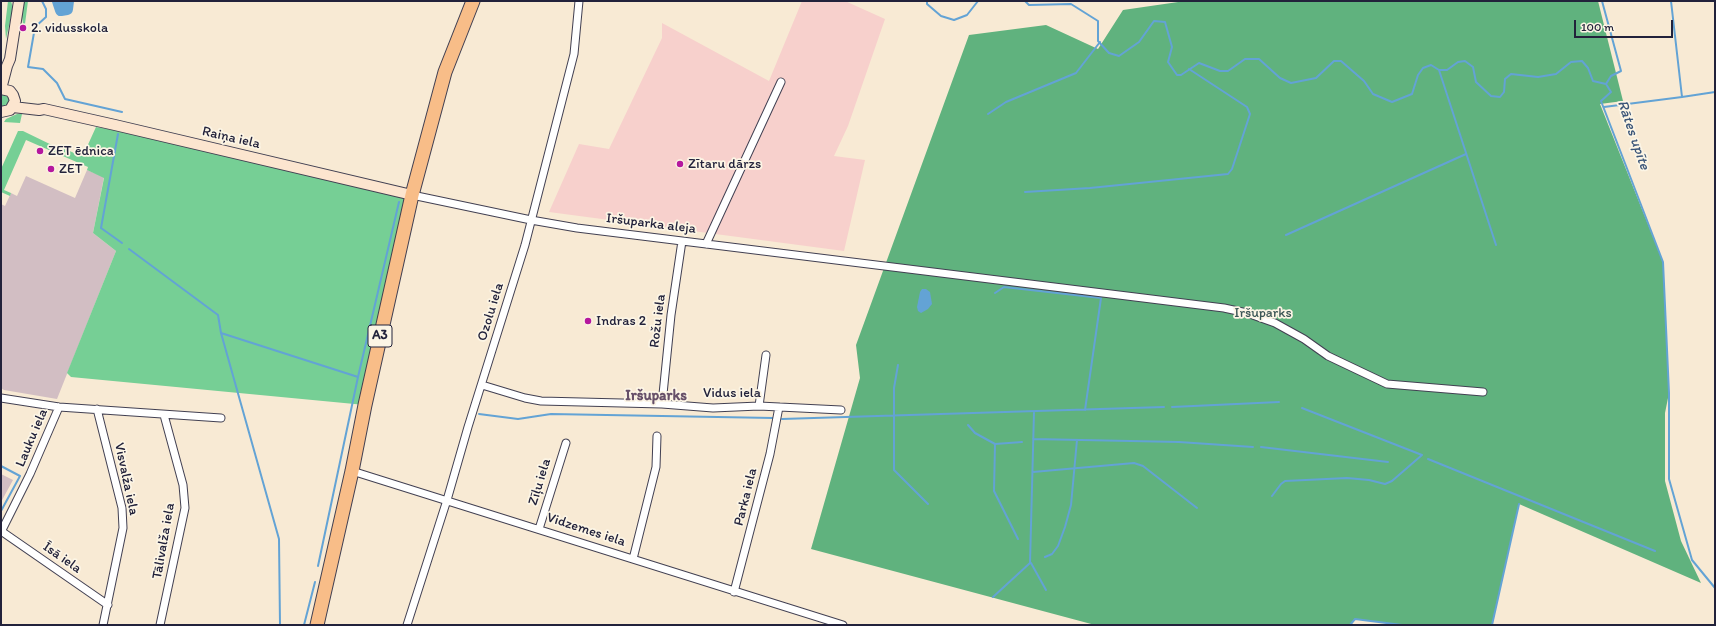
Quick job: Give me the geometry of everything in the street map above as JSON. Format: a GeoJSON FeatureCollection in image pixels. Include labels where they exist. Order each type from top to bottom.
{"type":"FeatureCollection","features":[{"type":"Feature","properties":{"kind":"highway","name":"A3"},"geometry":{"type":"LineString","coordinates":[[317,625],[412,195],[445,72],[473,1]]}},
{"type":"Feature","properties":{"kind":"street"},"geometry":{"type":"LineString","coordinates":[[2,113],[7,111],[12,67],[10,59],[19,1]]}},
{"type":"Feature","properties":{"kind":"street","name":"Ozolu iela"},"geometry":{"type":"LineString","coordinates":[[407,625],[515,277],[574,54],[579,1]]}},
{"type":"Feature","properties":{"kind":"street"},"geometry":{"type":"LineString","coordinates":[[706,244],[781,82]]}},
{"type":"Feature","properties":{"kind":"street","name":"Raiņa iela"},"geometry":{"type":"LineString","coordinates":[[8,95],[39,110],[44,109],[412,195]]}},
{"type":"Feature","properties":{"kind":"street","name":"Iršuparka aleja"},"geometry":{"type":"LineString","coordinates":[[412,195],[530,220],[682,242],[1224,308],[1275,323],[1304,339],[1328,356],[1387,384],[1483,392]]}},
{"type":"Feature","properties":{"kind":"street","name":"Rožu iela"},"geometry":{"type":"LineString","coordinates":[[662,404],[682,242]]}},
{"type":"Feature","properties":{"kind":"street"},"geometry":{"type":"LineString","coordinates":[[759,406],[766,355]]}},
{"type":"Feature","properties":{"kind":"street","name":"Vidus iela"},"geometry":{"type":"LineString","coordinates":[[482,385],[525,398],[541,401],[662,404],[713,408],[759,406],[840,410]]}},
{"type":"Feature","properties":{"kind":"street","name":"Lauku iela"},"geometry":{"type":"LineString","coordinates":[[1,398],[59,407],[30,474],[1,531]]}},
{"type":"Feature","properties":{"kind":"street"},"geometry":{"type":"LineString","coordinates":[[59,407],[97,408],[221,418]]}},
{"type":"Feature","properties":{"kind":"street","name":"Parka iela"},"geometry":{"type":"LineString","coordinates":[[734,592],[770,454],[779,407]]}},
{"type":"Feature","properties":{"kind":"street","name":"Visvalža iela"},"geometry":{"type":"LineString","coordinates":[[97,408],[122,508],[123,528],[103,625]]}},
{"type":"Feature","properties":{"kind":"street","name":"Tālivalža iela"},"geometry":{"type":"LineString","coordinates":[[160,625],[185,508],[183,485],[164,414]]}},
{"type":"Feature","properties":{"kind":"street"},"geometry":{"type":"LineString","coordinates":[[633,559],[656,467],[657,436]]}},
{"type":"Feature","properties":{"kind":"street","name":"Zīļu iela"},"geometry":{"type":"LineString","coordinates":[[539,529],[566,443]]}},
{"type":"Feature","properties":{"kind":"street","name":"Vidzemes iela"},"geometry":{"type":"LineString","coordinates":[[352,471],[843,625]]}},
{"type":"Feature","properties":{"kind":"street","name":"Īsā iela"},"geometry":{"type":"LineString","coordinates":[[1,531],[108,606]]}},
{"type":"Feature","properties":{"kind":"shaded area"},"geometry":{"type":"Polygon","coordinates":[[[802,1],[845,1],[885,19],[848,126],[834,156],[865,160],[844,251],[549,212],[579,144],[609,149],[662,38],[662,23],[769,81],[802,1]]]}},
{"type":"Feature","properties":{"kind":"shaded area"},"geometry":{"type":"Polygon","coordinates":[[[87,170],[104,177],[93,233],[116,251],[57,399],[4,390],[1,388],[1,204],[5,206],[11,193],[17,196],[26,176],[75,198],[87,170]]]}},
{"type":"Feature","properties":{"kind":"shaded area"},"geometry":{"type":"Polygon","coordinates":[[[1,474],[13,480],[1,502],[1,474]]]}},
{"type":"Feature","properties":{"kind":"green space"},"geometry":{"type":"Polygon","coordinates":[[[8,1],[11,1],[13,8],[6,39],[5,26],[8,1]]]}},
{"type":"Feature","properties":{"kind":"green space"},"geometry":{"type":"Polygon","coordinates":[[[22,1],[28,1],[25,24],[23,24],[21,9],[22,1]]]}},
{"type":"Feature","properties":{"kind":"green space","name":"Iršuparks"},"geometry":{"type":"Polygon","coordinates":[[[1185,1],[1598,1],[1623,101],[1600,104],[1663,262],[1669,393],[1665,413],[1665,481],[1681,541],[1701,583],[1519,504],[1492,625],[1402,625],[1355,619],[1351,625],[1095,625],[811,549],[860,378],[856,345],[969,35],[1046,25],[1098,49],[1123,10],[1185,1]]]}},
{"type":"Feature","properties":{"kind":"green space"},"geometry":{"type":"Polygon","coordinates":[[[1,94],[6,94],[11,99],[8,106],[1,107],[1,94]]]}},
{"type":"Feature","properties":{"kind":"green space"},"geometry":{"type":"Polygon","coordinates":[[[17,114],[22,114],[20,123],[4,122],[6,119],[17,114]]]}},
{"type":"Feature","properties":{"kind":"green space"},"geometry":{"type":"Polygon","coordinates":[[[115,125],[412,195],[365,405],[71,377],[67,373],[116,251],[93,233],[104,178],[87,170],[88,167],[26,140],[4,190],[11,193],[10,196],[1,192],[1,169],[18,131],[23,131],[58,148],[59,146],[74,153],[81,154],[86,149],[96,127],[114,130],[115,125]]]}},
{"type":"Feature","properties":{"kind":"water"},"geometry":{"type":"Polygon","coordinates":[[[922,289],[926,289],[930,292],[932,304],[928,309],[921,313],[918,311],[917,307],[922,289]]]}},
{"type":"Feature","properties":{"kind":"waterway"},"geometry":{"type":"LineString","coordinates":[[42,1],[46,9],[46,17],[35,27],[28,67],[43,69],[57,83],[65,99],[122,112]]}},
{"type":"Feature","properties":{"kind":"waterway","name":"Rātes upīte"},"geometry":{"type":"LineString","coordinates":[[58,1],[61,10],[67,9],[68,1]]}},
{"type":"Feature","properties":{"kind":"waterway","name":"Rātes upīte"},"geometry":{"type":"LineString","coordinates":[[927,1],[927,4],[941,16],[954,20],[967,15],[978,1]]}},
{"type":"Feature","properties":{"kind":"waterway","name":"Rātes upīte"},"geometry":{"type":"LineString","coordinates":[[1025,1],[1029,5],[1071,4],[1098,21],[1098,41],[1109,53],[1119,56],[1139,42],[1154,21],[1165,22],[1172,47],[1168,62],[1177,75],[1181,75],[1199,63],[1220,71],[1228,71],[1245,59],[1259,59],[1280,78],[1291,83],[1316,78],[1334,61],[1341,61],[1364,81],[1373,94],[1392,102],[1412,94],[1418,75],[1423,68],[1431,65],[1439,70],[1447,70],[1458,62],[1465,61],[1473,67],[1476,82],[1491,96],[1500,97],[1504,92],[1505,79],[1511,74],[1538,77],[1556,74],[1571,62],[1582,61],[1588,68],[1593,81],[1606,84],[1611,92],[1601,101],[1663,262],[1669,393],[1669,479],[1692,560],[1715,588]]}},
{"type":"Feature","properties":{"kind":"waterway"},"geometry":{"type":"LineString","coordinates":[[1602,1],[1621,71],[1611,76],[1606,84]]}},
{"type":"Feature","properties":{"kind":"waterway"},"geometry":{"type":"LineString","coordinates":[[1604,107],[1682,97],[1671,1]]}},
{"type":"Feature","properties":{"kind":"waterway"},"geometry":{"type":"LineString","coordinates":[[988,114],[1006,102],[1076,73],[1100,42]]}},
{"type":"Feature","properties":{"kind":"waterway"},"geometry":{"type":"LineString","coordinates":[[1025,192],[1090,188],[1228,174],[1232,169],[1250,114],[1247,107],[1189,69]]}},
{"type":"Feature","properties":{"kind":"waterway"},"geometry":{"type":"LineString","coordinates":[[1439,70],[1496,245]]}},
{"type":"Feature","properties":{"kind":"waterway"},"geometry":{"type":"LineString","coordinates":[[1682,97],[1715,92]]}},
{"type":"Feature","properties":{"kind":"waterway"},"geometry":{"type":"LineString","coordinates":[[118,134],[101,228],[122,243]]}},
{"type":"Feature","properties":{"kind":"waterway"},"geometry":{"type":"LineString","coordinates":[[1286,235],[1466,154]]}},
{"type":"Feature","properties":{"kind":"waterway"},"geometry":{"type":"LineString","coordinates":[[318,566],[358,377],[399,202]]}},
{"type":"Feature","properties":{"kind":"waterway"},"geometry":{"type":"LineString","coordinates":[[129,249],[218,315],[221,333],[279,539],[280,625]]}},
{"type":"Feature","properties":{"kind":"waterway"},"geometry":{"type":"LineString","coordinates":[[995,293],[1004,287],[1101,298],[1085,410]]}},
{"type":"Feature","properties":{"kind":"waterway"},"geometry":{"type":"LineString","coordinates":[[221,333],[358,377]]}},
{"type":"Feature","properties":{"kind":"waterway"},"geometry":{"type":"LineString","coordinates":[[898,365],[894,388],[894,470],[928,504]]}},
{"type":"Feature","properties":{"kind":"waterway"},"geometry":{"type":"LineString","coordinates":[[1172,407],[1279,402]]}},
{"type":"Feature","properties":{"kind":"waterway"},"geometry":{"type":"LineString","coordinates":[[782,419],[1164,407]]}},
{"type":"Feature","properties":{"kind":"waterway"},"geometry":{"type":"LineString","coordinates":[[1272,496],[1285,481],[1347,478],[1369,480],[1385,484],[1392,481],[1422,455],[1302,408]]}},
{"type":"Feature","properties":{"kind":"waterway"},"geometry":{"type":"LineString","coordinates":[[993,597],[1030,563],[1034,412]]}},
{"type":"Feature","properties":{"kind":"waterway"},"geometry":{"type":"LineString","coordinates":[[479,414],[518,419],[551,414],[773,418]]}},
{"type":"Feature","properties":{"kind":"waterway"},"geometry":{"type":"LineString","coordinates":[[968,425],[975,433],[995,444],[1022,442]]}},
{"type":"Feature","properties":{"kind":"waterway"},"geometry":{"type":"LineString","coordinates":[[1033,439],[1179,442],[1253,447]]}},
{"type":"Feature","properties":{"kind":"waterway"},"geometry":{"type":"LineString","coordinates":[[1045,557],[1052,554],[1058,546],[1065,527],[1071,505],[1077,440]]}},
{"type":"Feature","properties":{"kind":"waterway"},"geometry":{"type":"LineString","coordinates":[[995,444],[994,491],[1018,539]]}},
{"type":"Feature","properties":{"kind":"waterway"},"geometry":{"type":"LineString","coordinates":[[1261,447],[1388,462]]}},
{"type":"Feature","properties":{"kind":"waterway"},"geometry":{"type":"LineString","coordinates":[[1428,459],[1655,551]]}},
{"type":"Feature","properties":{"kind":"waterway"},"geometry":{"type":"LineString","coordinates":[[1033,472],[1134,463],[1143,466],[1197,508]]}},
{"type":"Feature","properties":{"kind":"waterway"},"geometry":{"type":"LineString","coordinates":[[1,466],[20,476],[1,511]]}},
{"type":"Feature","properties":{"kind":"waterway"},"geometry":{"type":"LineString","coordinates":[[1492,625],[1519,504]]}},
{"type":"Feature","properties":{"kind":"waterway"},"geometry":{"type":"LineString","coordinates":[[1031,563],[1046,590]]}},
{"type":"Feature","properties":{"kind":"waterway"},"geometry":{"type":"LineString","coordinates":[[304,625],[315,582]]}},
{"type":"Feature","properties":{"kind":"waterway"},"geometry":{"type":"LineString","coordinates":[[1350,625],[1355,619],[1402,625]]}},
{"type":"Feature","properties":{"kind":"place","name":"2. vidusskola"},"geometry":{"type":"Point","coordinates":[23,28]}},
{"type":"Feature","properties":{"kind":"place","name":"ZET ēdnica"},"geometry":{"type":"Point","coordinates":[40,151]}},
{"type":"Feature","properties":{"kind":"place","name":"Zītaru dārzs"},"geometry":{"type":"Point","coordinates":[680,164]}},
{"type":"Feature","properties":{"kind":"place","name":"ZET"},"geometry":{"type":"Point","coordinates":[51,169]}},
{"type":"Feature","properties":{"kind":"place","name":"Indras 2"},"geometry":{"type":"Point","coordinates":[588,321]}},
{"type":"Feature","properties":{"kind":"district","name":"Iršuparks"},"geometry":{"type":"Point","coordinates":[656,396]}}]}
